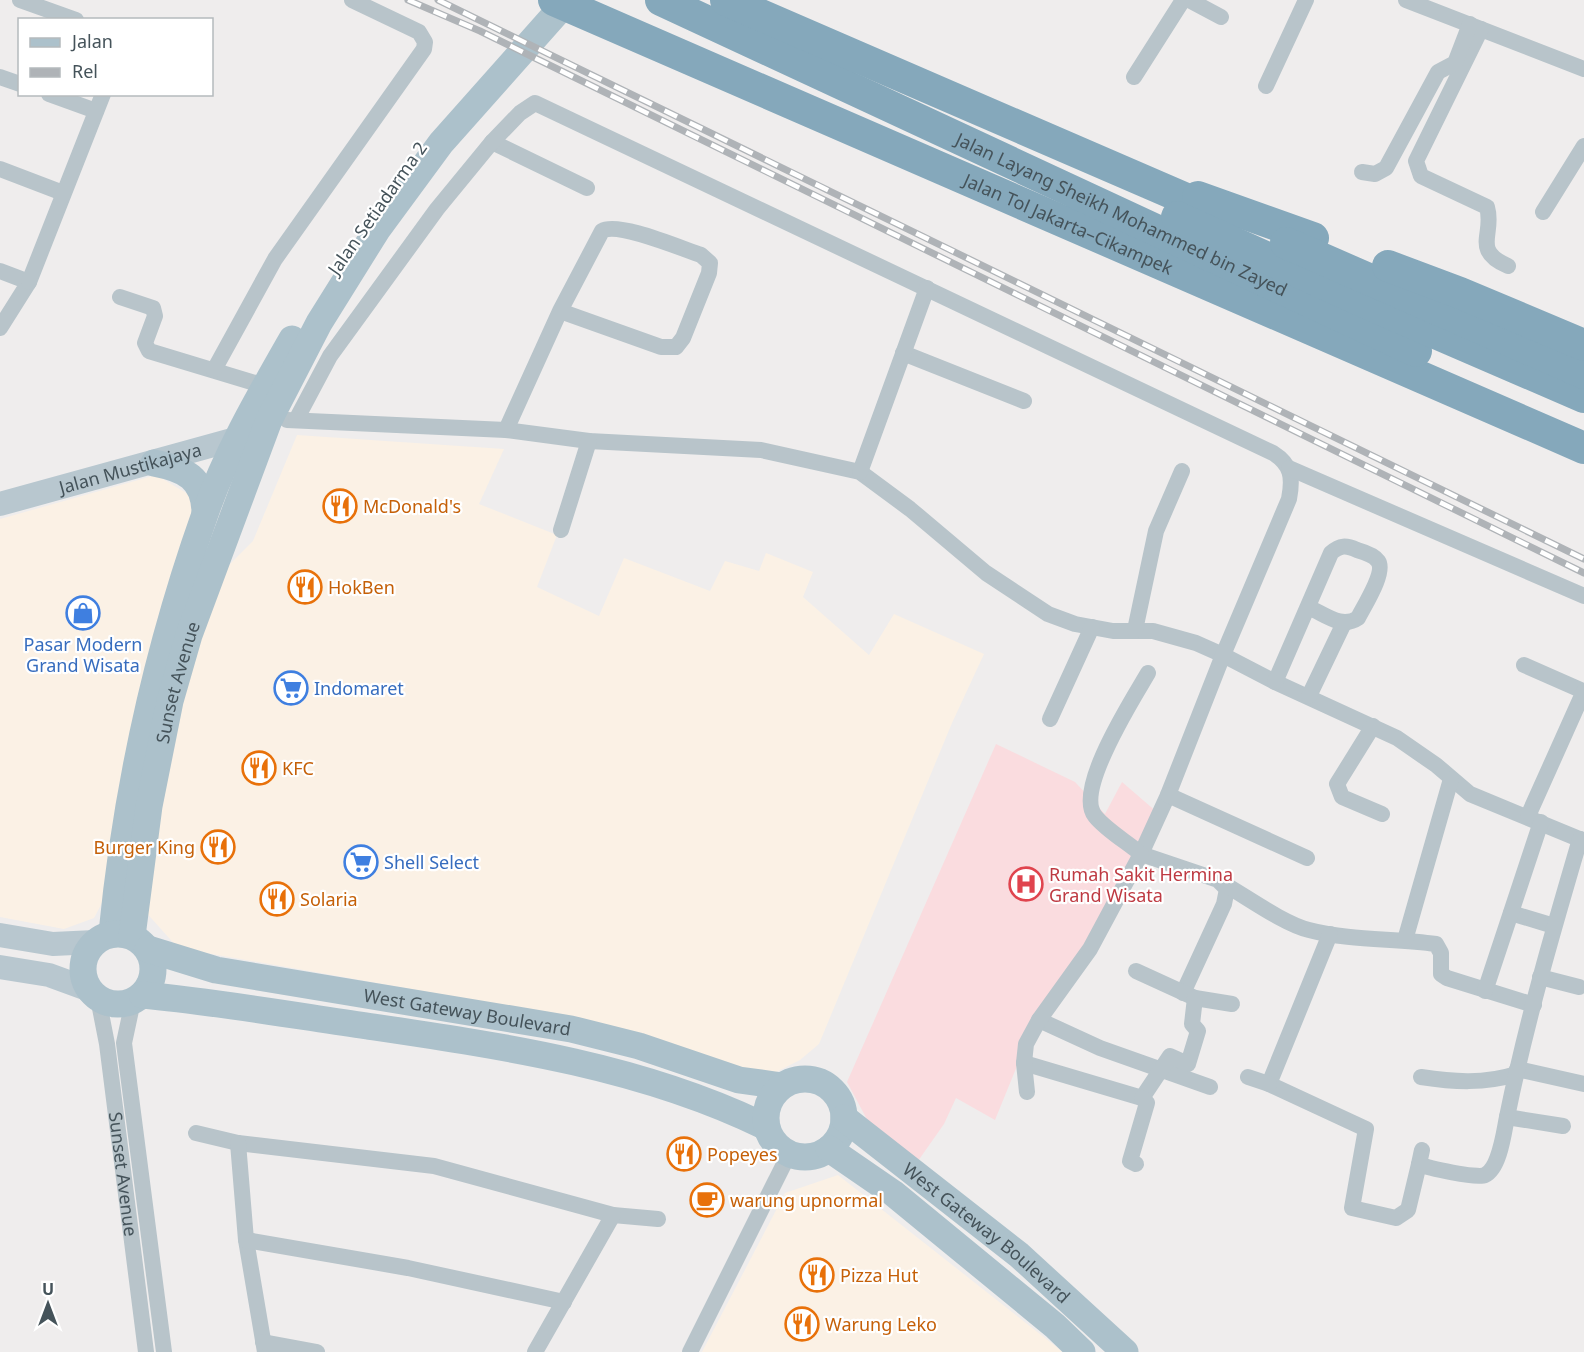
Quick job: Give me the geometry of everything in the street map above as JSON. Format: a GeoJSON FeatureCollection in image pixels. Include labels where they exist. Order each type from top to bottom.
{"type":"FeatureCollection","features":[{"type":"Feature","properties":{"kind":"highway","name":"Jalan Tol Jakarta–Cikampek"},"geometry":{"type":"LineString","coordinates":[[554,0],[1584,448]]}},
{"type":"Feature","properties":{"kind":"highway","name":"Jalan Layang Sheikh Mohammed bin Zayed"},"geometry":{"type":"LineString","coordinates":[[661,0],[1370,330],[1584,425]]}},
{"type":"Feature","properties":{"kind":"highway","name":"Jalan Layang Sheikh Mohammed bin Zayed"},"geometry":{"type":"LineString","coordinates":[[701,0],[1373,306],[1584,397]]}},
{"type":"Feature","properties":{"kind":"highway"},"geometry":{"type":"LineString","coordinates":[[726,0],[1584,373]]}},
{"type":"Feature","properties":{"kind":"highway"},"geometry":{"type":"LineString","coordinates":[[1102,162],[1460,292],[1584,345]]}},
{"type":"Feature","properties":{"kind":"main road","name":"Jalan Setiadarma 2"},"geometry":{"type":"LineString","coordinates":[[263,428],[319,323],[376,230],[548,0]]}},
{"type":"Feature","properties":{"kind":"main road","name":"Jalan Setiadarma 2"},"geometry":{"type":"LineString","coordinates":[[263,428],[265,386],[334,266],[414,152],[508,53],[568,0]]}},
{"type":"Feature","properties":{"kind":"main road","name":"Jalan Mustikajaya"},"geometry":{"type":"LineString","coordinates":[[0,504],[153,463],[263,428]]}},
{"type":"Feature","properties":{"kind":"main road","name":"Sunset Avenue"},"geometry":{"type":"LineString","coordinates":[[122,940],[118,868],[144,724],[206,512],[263,428]]}},
{"type":"Feature","properties":{"kind":"main road","name":"Sunset Avenue"},"geometry":{"type":"LineString","coordinates":[[122,940],[170,701],[189,635],[263,428]]}},
{"type":"Feature","properties":{"kind":"main road"},"geometry":{"type":"LineString","coordinates":[[153,463],[174,467],[192,477],[204,493],[206,512]]}},
{"type":"Feature","properties":{"kind":"main road","name":"West Gateway Boulevard"},"geometry":{"type":"LineString","coordinates":[[0,935],[53,944],[122,940],[216,970],[571,1029],[639,1046],[739,1080],[782,1086]]}},
{"type":"Feature","properties":{"kind":"main road"},"geometry":{"type":"LineString","coordinates":[[0,966],[49,975],[115,1004],[138,998],[151,984],[154,970],[122,940],[84,958],[82,970],[94,994]]}},
{"type":"Feature","properties":{"kind":"main road"},"geometry":{"type":"LineString","coordinates":[[49,975],[57,961],[53,944]]}},
{"type":"Feature","properties":{"kind":"main road","name":"West Gateway Boulevard"},"geometry":{"type":"LineString","coordinates":[[138,998],[187,999],[499,1047],[628,1075],[723,1106],[766,1127]]}},
{"type":"Feature","properties":{"kind":"main road"},"geometry":{"type":"LineString","coordinates":[[410,1032],[415,1003]]}},
{"type":"Feature","properties":{"kind":"main road"},"geometry":{"type":"LineString","coordinates":[[800,1079],[819,1082],[837,1096],[844,1118],[840,1135],[829,1149],[810,1157],[789,1154],[775,1143],[766,1127],[768,1104],[782,1086],[800,1079]]}},
{"type":"Feature","properties":{"kind":"main road","name":"West Gateway Boulevard"},"geometry":{"type":"LineString","coordinates":[[844,1118],[963,1209],[1074,1302],[1125,1352]]}},
{"type":"Feature","properties":{"kind":"main road","name":"West Gateway Boulevard"},"geometry":{"type":"LineString","coordinates":[[829,1149],[893,1193],[1055,1326],[1082,1352]]}},
{"type":"Feature","properties":{"kind":"main road"},"geometry":{"type":"LineString","coordinates":[[1055,1326],[1074,1302]]}},
{"type":"Feature","properties":{"kind":"street"},"geometry":{"type":"LineString","coordinates":[[20,0],[70,18]]}},
{"type":"Feature","properties":{"kind":"street"},"geometry":{"type":"LineString","coordinates":[[214,370],[275,259],[424,49],[425,42],[419,32],[352,0]]}},
{"type":"Feature","properties":{"kind":"street"},"geometry":{"type":"LineString","coordinates":[[1134,77],[1183,0]]}},
{"type":"Feature","properties":{"kind":"street"},"geometry":{"type":"LineString","coordinates":[[1190,0],[1221,17]]}},
{"type":"Feature","properties":{"kind":"street"},"geometry":{"type":"LineString","coordinates":[[1266,86],[1306,0]]}},
{"type":"Feature","properties":{"kind":"street"},"geometry":{"type":"LineString","coordinates":[[1406,0],[1584,69]]}},
{"type":"Feature","properties":{"kind":"street"},"geometry":{"type":"LineString","coordinates":[[1362,172],[1375,174],[1386,168],[1438,72],[1455,63],[1476,26]]}},
{"type":"Feature","properties":{"kind":"street"},"geometry":{"type":"LineString","coordinates":[[1476,26],[1416,161],[1416,169],[1421,176],[1487,207],[1490,215],[1485,241],[1488,251],[1494,260],[1508,266]]}},
{"type":"Feature","properties":{"kind":"street"},"geometry":{"type":"LineString","coordinates":[[0,77],[18,83]]}},
{"type":"Feature","properties":{"kind":"street"},"geometry":{"type":"LineString","coordinates":[[55,96],[96,111]]}},
{"type":"Feature","properties":{"kind":"street"},"geometry":{"type":"LineString","coordinates":[[0,328],[29,282],[102,96]]}},
{"type":"Feature","properties":{"kind":"street"},"geometry":{"type":"LineString","coordinates":[[263,428],[330,356],[437,209],[492,142],[528,106],[535,103],[1273,453],[1290,468],[1584,596]]}},
{"type":"Feature","properties":{"kind":"street"},"geometry":{"type":"LineString","coordinates":[[492,142],[587,188]]}},
{"type":"Feature","properties":{"kind":"street"},"geometry":{"type":"LineString","coordinates":[[1543,212],[1584,146]]}},
{"type":"Feature","properties":{"kind":"street"},"geometry":{"type":"LineString","coordinates":[[0,169],[63,193]]}},
{"type":"Feature","properties":{"kind":"street"},"geometry":{"type":"LineString","coordinates":[[506,430],[560,311],[600,234],[605,229],[614,227],[628,231],[701,255],[710,263],[709,273],[683,338],[676,347],[661,347],[560,311]]}},
{"type":"Feature","properties":{"kind":"street"},"geometry":{"type":"LineString","coordinates":[[0,271],[29,282]]}},
{"type":"Feature","properties":{"kind":"street"},"geometry":{"type":"LineString","coordinates":[[860,472],[927,288]]}},
{"type":"Feature","properties":{"kind":"street"},"geometry":{"type":"LineString","coordinates":[[120,297],[153,308],[155,316],[145,343],[149,351],[265,386]]}},
{"type":"Feature","properties":{"kind":"street"},"geometry":{"type":"LineString","coordinates":[[903,353],[1024,401]]}},
{"type":"Feature","properties":{"kind":"street"},"geometry":{"type":"LineString","coordinates":[[263,428],[506,430],[589,441],[761,450],[860,472],[910,509],[986,573],[1048,614],[1113,631],[1135,630],[1167,634],[1223,655],[1275,682],[1373,726],[1419,752],[1470,794],[1582,840],[1540,977],[1516,1072],[1502,1150],[1485,1176],[1428,1168],[1420,1157],[1408,1210],[1396,1218],[1352,1208],[1366,1129],[1269,1084],[1248,1077]]}},
{"type":"Feature","properties":{"kind":"street"},"geometry":{"type":"LineString","coordinates":[[561,530],[589,441]]}},
{"type":"Feature","properties":{"kind":"street"},"geometry":{"type":"LineString","coordinates":[[1027,1092],[1024,1063],[1026,1044],[1039,1020],[1090,949],[1141,854],[1168,795],[1223,655],[1290,499],[1292,482],[1290,468]]}},
{"type":"Feature","properties":{"kind":"street"},"geometry":{"type":"LineString","coordinates":[[1135,630],[1156,531],[1182,471]]}},
{"type":"Feature","properties":{"kind":"street"},"geometry":{"type":"LineString","coordinates":[[1275,682],[1310,608],[1331,553],[1338,547],[1353,548],[1376,558],[1380,563],[1381,572],[1358,618],[1344,623],[1310,608]]}},
{"type":"Feature","properties":{"kind":"street"},"geometry":{"type":"LineString","coordinates":[[1309,696],[1344,623]]}},
{"type":"Feature","properties":{"kind":"street"},"geometry":{"type":"LineString","coordinates":[[1050,719],[1092,627]]}},
{"type":"Feature","properties":{"kind":"street"},"geometry":{"type":"LineString","coordinates":[[1485,991],[1511,913],[1534,819],[1584,691],[1524,665]]}},
{"type":"Feature","properties":{"kind":"street"},"geometry":{"type":"LineString","coordinates":[[1148,674],[1117,726],[1089,795],[1094,815],[1141,854],[1203,874],[1300,927],[1330,934],[1436,944],[1441,953],[1441,974],[1485,991],[1534,1005]]}},
{"type":"Feature","properties":{"kind":"street"},"geometry":{"type":"LineString","coordinates":[[1373,726],[1337,784],[1342,797],[1382,814]]}},
{"type":"Feature","properties":{"kind":"street"},"geometry":{"type":"LineString","coordinates":[[1405,940],[1451,779]]}},
{"type":"Feature","properties":{"kind":"street"},"geometry":{"type":"LineString","coordinates":[[1168,795],[1307,858]]}},
{"type":"Feature","properties":{"kind":"street"},"geometry":{"type":"LineString","coordinates":[[1142,1098],[1170,1056],[1188,1064],[1192,1055],[1198,1031],[1192,1024],[1189,995],[1224,904],[1227,894],[1224,884]]}},
{"type":"Feature","properties":{"kind":"street"},"geometry":{"type":"LineString","coordinates":[[1511,913],[1554,926]]}},
{"type":"Feature","properties":{"kind":"street"},"geometry":{"type":"LineString","coordinates":[[1269,1084],[1330,934]]}},
{"type":"Feature","properties":{"kind":"street"},"geometry":{"type":"LineString","coordinates":[[1136,971],[1189,995],[1232,1004]]}},
{"type":"Feature","properties":{"kind":"street"},"geometry":{"type":"LineString","coordinates":[[1540,977],[1580,987]]}},
{"type":"Feature","properties":{"kind":"street","name":"Sunset Avenue"},"geometry":{"type":"LineString","coordinates":[[94,994],[107,1044],[146,1352]]}},
{"type":"Feature","properties":{"kind":"street","name":"Sunset Avenue"},"geometry":{"type":"LineString","coordinates":[[138,998],[124,1043],[164,1352]]}},
{"type":"Feature","properties":{"kind":"street"},"geometry":{"type":"LineString","coordinates":[[1039,1020],[1100,1048],[1210,1087]]}},
{"type":"Feature","properties":{"kind":"street"},"geometry":{"type":"LineString","coordinates":[[1024,1063],[1142,1098],[1148,1103],[1130,1161],[1136,1164]]}},
{"type":"Feature","properties":{"kind":"street"},"geometry":{"type":"LineString","coordinates":[[1421,1077],[1470,1081],[1497,1080],[1516,1072],[1584,1084]]}},
{"type":"Feature","properties":{"kind":"street"},"geometry":{"type":"LineString","coordinates":[[1507,1117],[1563,1126]]}},
{"type":"Feature","properties":{"kind":"street"},"geometry":{"type":"LineString","coordinates":[[196,1133],[238,1143],[434,1166],[613,1215],[658,1220]]}},
{"type":"Feature","properties":{"kind":"street"},"geometry":{"type":"LineString","coordinates":[[238,1143],[246,1240],[264,1347],[317,1352]]}},
{"type":"Feature","properties":{"kind":"street"},"geometry":{"type":"LineString","coordinates":[[690,1352],[789,1154]]}},
{"type":"Feature","properties":{"kind":"street"},"geometry":{"type":"LineString","coordinates":[[535,1352],[613,1215]]}},
{"type":"Feature","properties":{"kind":"street"},"geometry":{"type":"LineString","coordinates":[[246,1240],[408,1268],[564,1302]]}},
{"type":"Feature","properties":{"kind":"shaded area"},"geometry":{"type":"Polygon","coordinates":[[[297,435],[504,449],[479,504],[557,535],[537,587],[599,616],[624,558],[710,591],[725,561],[759,571],[766,553],[813,572],[803,597],[869,655],[894,614],[984,654],[952,723],[819,1044],[800,1060],[776,1072],[747,1071],[519,1008],[178,948],[143,909],[188,670],[221,573],[253,541],[297,435]]]}},
{"type":"Feature","properties":{"kind":"shaded area","name":"Pasar Modern Grand Wisata"},"geometry":{"type":"Polygon","coordinates":[[[156,475],[188,494],[195,512],[103,901],[94,918],[64,929],[0,917],[0,519],[156,475]]]}},
{"type":"Feature","properties":{"kind":"shaded area","name":"Rumah Sakit Hermina Grand Wisata"},"geometry":{"type":"Polygon","coordinates":[[[996,744],[1075,782],[1105,814],[1122,782],[1158,813],[1017,1066],[995,1120],[956,1098],[944,1124],[918,1161],[870,1125],[847,1082],[996,744]]]}},
{"type":"Feature","properties":{"kind":"shaded area"},"geometry":{"type":"Polygon","coordinates":[[[838,1175],[1062,1352],[702,1352],[785,1193],[838,1175]]]}},
{"type":"Feature","properties":{"kind":"railway"},"geometry":{"type":"LineString","coordinates":[[408,0],[480,31],[1584,573]]}},
{"type":"Feature","properties":{"kind":"railway"},"geometry":{"type":"LineString","coordinates":[[438,0],[1584,559]]}},
{"type":"Feature","properties":{"kind":"place","name":"McDonald's"},"geometry":{"type":"Point","coordinates":[340,506]}},
{"type":"Feature","properties":{"kind":"place","name":"HokBen"},"geometry":{"type":"Point","coordinates":[305,587]}},
{"type":"Feature","properties":{"kind":"place","name":"Pasar Modern Grand Wisata"},"geometry":{"type":"Point","coordinates":[83,613]}},
{"type":"Feature","properties":{"kind":"place","name":"Indomaret"},"geometry":{"type":"Point","coordinates":[291,688]}},
{"type":"Feature","properties":{"kind":"place","name":"KFC"},"geometry":{"type":"Point","coordinates":[259,768]}},
{"type":"Feature","properties":{"kind":"place","name":"Burger King"},"geometry":{"type":"Point","coordinates":[218,847]}},
{"type":"Feature","properties":{"kind":"place","name":"Shell Select"},"geometry":{"type":"Point","coordinates":[361,862]}},
{"type":"Feature","properties":{"kind":"place","name":"Rumah Sakit Hermina Grand Wisata"},"geometry":{"type":"Point","coordinates":[1026,884]}},
{"type":"Feature","properties":{"kind":"place","name":"Solaria"},"geometry":{"type":"Point","coordinates":[277,899]}},
{"type":"Feature","properties":{"kind":"place","name":"Popeyes"},"geometry":{"type":"Point","coordinates":[684,1154]}},
{"type":"Feature","properties":{"kind":"place","name":"warung upnormal"},"geometry":{"type":"Point","coordinates":[707,1200]}},
{"type":"Feature","properties":{"kind":"place","name":"Pizza Hut"},"geometry":{"type":"Point","coordinates":[817,1275]}},
{"type":"Feature","properties":{"kind":"place","name":"Warung Leko"},"geometry":{"type":"Point","coordinates":[802,1324]}}]}
